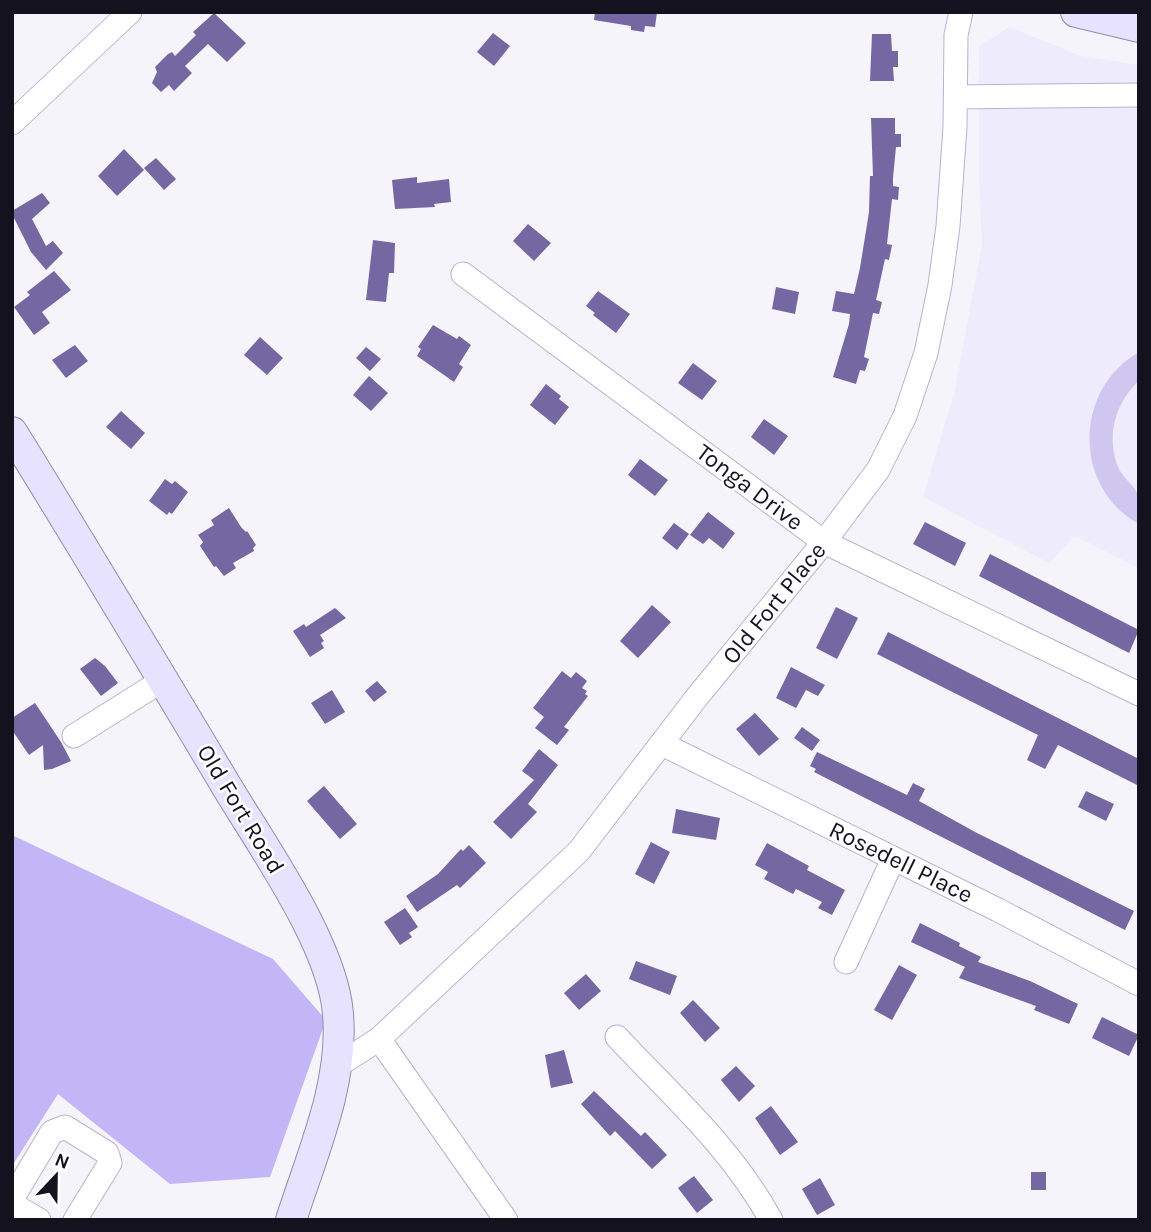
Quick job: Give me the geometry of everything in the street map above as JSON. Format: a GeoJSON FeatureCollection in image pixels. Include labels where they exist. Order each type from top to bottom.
{"type":"FeatureCollection","features":[{"type":"Feature","properties":{"kind":"main road"},"geometry":{"type":"LineString","coordinates":[[1076,12],[1139,27]]}},
{"type":"Feature","properties":{"kind":"main road","name":"Old Fort Road"},"geometry":{"type":"LineString","coordinates":[[12,432],[297,904],[321,950],[338,1014],[337,1066],[291,1220]]}},
{"type":"Feature","properties":{"kind":"street"},"geometry":{"type":"LineString","coordinates":[[12,122],[130,12]]}},
{"type":"Feature","properties":{"kind":"street","name":"Old Fort Place"},"geometry":{"type":"LineString","coordinates":[[337,1066],[379,1039],[579,851],[878,470],[905,416],[926,353],[940,285],[948,226],[956,97],[956,36],[961,12]]}},
{"type":"Feature","properties":{"kind":"street"},"geometry":{"type":"LineString","coordinates":[[956,97],[1139,95]]}},
{"type":"Feature","properties":{"kind":"street","name":"Tonga Drive"},"geometry":{"type":"LineString","coordinates":[[463,274],[824,542],[1139,694]]}},
{"type":"Feature","properties":{"kind":"street"},"geometry":{"type":"LineString","coordinates":[[74,736],[163,680]]}},
{"type":"Feature","properties":{"kind":"street","name":"Rosedell Place"},"geometry":{"type":"LineString","coordinates":[[662,744],[998,910],[1139,984]]}},
{"type":"Feature","properties":{"kind":"street"},"geometry":{"type":"LineString","coordinates":[[846,962],[893,859]]}},
{"type":"Feature","properties":{"kind":"street"},"geometry":{"type":"LineString","coordinates":[[617,1037],[719,1143],[759,1198],[771,1220]]}},
{"type":"Feature","properties":{"kind":"street"},"geometry":{"type":"LineString","coordinates":[[379,1039],[506,1220]]}},
{"type":"Feature","properties":{"kind":"street"},"geometry":{"type":"LineString","coordinates":[[22,1211],[52,1132],[65,1126],[107,1153],[110,1163],[75,1220]]}},
{"type":"Feature","properties":{"kind":"shaded area"},"geometry":{"type":"Polygon","coordinates":[[[1009,27],[1081,56],[1139,65],[1139,568],[1075,536],[1049,563],[923,497],[955,390],[982,244],[979,47],[1009,27]]]}},
{"type":"Feature","properties":{"kind":"shaded area"},"geometry":{"type":"Polygon","coordinates":[[[1139,352],[1139,381],[1123,400],[1118,411],[1114,423],[1113,447],[1120,471],[1139,497],[1139,524],[1117,508],[1102,487],[1092,463],[1090,438],[1093,413],[1102,389],[1118,368],[1139,352]]]}},
{"type":"Feature","properties":{"kind":"shaded area"},"geometry":{"type":"Polygon","coordinates":[[[12,835],[273,959],[326,1020],[270,1177],[170,1184],[58,1094],[12,1166],[12,835]]]}},
{"type":"Feature","properties":{"kind":"building"},"geometry":{"type":"Polygon","coordinates":[[[595,12],[657,12],[655,27],[645,26],[644,32],[631,30],[631,26],[594,20],[595,12]]]}},
{"type":"Feature","properties":{"kind":"building"},"geometry":{"type":"Polygon","coordinates":[[[214,13],[246,43],[227,62],[208,44],[185,66],[192,73],[174,91],[169,85],[161,92],[152,83],[157,72],[155,67],[168,54],[172,52],[175,56],[196,35],[193,32],[214,13]]]}},
{"type":"Feature","properties":{"kind":"building"},"geometry":{"type":"Polygon","coordinates":[[[493,33],[510,46],[494,66],[477,52],[493,33]]]}},
{"type":"Feature","properties":{"kind":"building"},"geometry":{"type":"Polygon","coordinates":[[[872,34],[891,34],[892,51],[898,51],[898,67],[893,67],[894,81],[870,81],[872,34]]]}},
{"type":"Feature","properties":{"kind":"building"},"geometry":{"type":"Polygon","coordinates":[[[871,118],[895,118],[895,134],[901,134],[901,147],[896,147],[893,186],[899,187],[898,200],[892,199],[887,244],[892,245],[889,260],[885,259],[876,300],[882,302],[879,314],[873,313],[864,357],[869,359],[865,371],[860,370],[856,384],[833,377],[850,314],[832,311],[836,291],[854,294],[860,268],[869,212],[870,176],[873,176],[871,118]]]}},
{"type":"Feature","properties":{"kind":"building"},"geometry":{"type":"Polygon","coordinates":[[[124,149],[144,170],[117,196],[98,176],[124,149]]]}},
{"type":"Feature","properties":{"kind":"building"},"geometry":{"type":"Polygon","coordinates":[[[156,158],[176,179],[164,190],[144,168],[156,158]]]}},
{"type":"Feature","properties":{"kind":"building"},"geometry":{"type":"Polygon","coordinates":[[[417,177],[417,183],[449,179],[451,202],[434,204],[435,207],[395,209],[392,180],[417,177]]]}},
{"type":"Feature","properties":{"kind":"building"},"geometry":{"type":"Polygon","coordinates":[[[42,193],[50,203],[32,219],[46,246],[53,241],[63,253],[46,270],[31,252],[12,214],[12,211],[42,193]]]}},
{"type":"Feature","properties":{"kind":"building"},"geometry":{"type":"Polygon","coordinates":[[[528,224],[551,243],[534,261],[513,241],[528,224]]]}},
{"type":"Feature","properties":{"kind":"building"},"geometry":{"type":"Polygon","coordinates":[[[373,240],[395,243],[394,273],[389,273],[386,302],[366,300],[373,240]]]}},
{"type":"Feature","properties":{"kind":"building"},"geometry":{"type":"Polygon","coordinates":[[[54,271],[71,290],[42,312],[50,323],[34,335],[14,307],[30,295],[27,292],[54,271]]]}},
{"type":"Feature","properties":{"kind":"building"},"geometry":{"type":"Polygon","coordinates":[[[776,287],[799,292],[795,314],[772,309],[776,287]]]}},
{"type":"Feature","properties":{"kind":"building"},"geometry":{"type":"Polygon","coordinates":[[[598,291],[630,314],[616,333],[586,306],[598,291]]]}},
{"type":"Feature","properties":{"kind":"building"},"geometry":{"type":"Polygon","coordinates":[[[433,325],[457,339],[459,336],[471,345],[459,364],[463,367],[454,382],[417,356],[421,349],[418,347],[433,325]]]}},
{"type":"Feature","properties":{"kind":"building"},"geometry":{"type":"Polygon","coordinates":[[[260,337],[283,358],[267,375],[244,355],[260,337]]]}},
{"type":"Feature","properties":{"kind":"building"},"geometry":{"type":"Polygon","coordinates":[[[75,345],[88,361],[66,378],[52,360],[75,345]]]}},
{"type":"Feature","properties":{"kind":"building"},"geometry":{"type":"Polygon","coordinates":[[[366,347],[381,359],[370,371],[356,358],[366,347]]]}},
{"type":"Feature","properties":{"kind":"building"},"geometry":{"type":"Polygon","coordinates":[[[693,363],[717,381],[702,400],[678,383],[693,363]]]}},
{"type":"Feature","properties":{"kind":"building"},"geometry":{"type":"Polygon","coordinates":[[[369,376],[388,393],[371,411],[353,395],[369,376]]]}},
{"type":"Feature","properties":{"kind":"building"},"geometry":{"type":"Polygon","coordinates":[[[546,384],[561,396],[559,399],[569,407],[555,425],[530,405],[546,384]]]}},
{"type":"Feature","properties":{"kind":"building"},"geometry":{"type":"Polygon","coordinates":[[[121,411],[145,433],[131,449],[106,427],[121,411]]]}},
{"type":"Feature","properties":{"kind":"building"},"geometry":{"type":"Polygon","coordinates":[[[764,419],[788,436],[774,455],[751,437],[764,419]]]}},
{"type":"Feature","properties":{"kind":"building"},"geometry":{"type":"Polygon","coordinates":[[[640,459],[668,480],[655,496],[628,475],[640,459]]]}},
{"type":"Feature","properties":{"kind":"building"},"geometry":{"type":"Polygon","coordinates":[[[165,479],[172,484],[175,481],[188,492],[172,514],[169,512],[167,515],[149,501],[165,479]]]}},
{"type":"Feature","properties":{"kind":"building"},"geometry":{"type":"Polygon","coordinates":[[[229,508],[256,545],[254,551],[233,563],[236,568],[224,576],[214,567],[200,546],[203,542],[198,535],[214,525],[211,520],[229,508]]]}},
{"type":"Feature","properties":{"kind":"building"},"geometry":{"type":"Polygon","coordinates":[[[708,512],[735,533],[723,549],[709,538],[703,544],[690,535],[708,512]]]}},
{"type":"Feature","properties":{"kind":"building"},"geometry":{"type":"Polygon","coordinates":[[[925,522],[966,543],[955,566],[913,544],[925,522]]]}},
{"type":"Feature","properties":{"kind":"building"},"geometry":{"type":"Polygon","coordinates":[[[674,523],[689,534],[677,550],[662,538],[674,523]]]}},
{"type":"Feature","properties":{"kind":"building"},"geometry":{"type":"Polygon","coordinates":[[[990,554],[1139,630],[1129,653],[979,576],[990,554]]]}},
{"type":"Feature","properties":{"kind":"building"},"geometry":{"type":"Polygon","coordinates":[[[652,605],[671,622],[638,658],[620,641],[652,605]]]}},
{"type":"Feature","properties":{"kind":"building"},"geometry":{"type":"Polygon","coordinates":[[[836,607],[858,618],[837,659],[816,648],[836,607]]]}},
{"type":"Feature","properties":{"kind":"building"},"geometry":{"type":"Polygon","coordinates":[[[335,608],[346,618],[320,635],[324,648],[310,657],[293,631],[304,624],[306,627],[335,608]]]}},
{"type":"Feature","properties":{"kind":"building"},"geometry":{"type":"Polygon","coordinates":[[[888,632],[1139,759],[1139,786],[1058,745],[1045,769],[1027,760],[1038,735],[877,654],[888,632]]]}},
{"type":"Feature","properties":{"kind":"building"},"geometry":{"type":"Polygon","coordinates":[[[95,658],[118,683],[101,696],[80,669],[95,658]]]}},
{"type":"Feature","properties":{"kind":"building"},"geometry":{"type":"Polygon","coordinates":[[[791,667],[825,685],[818,696],[806,690],[796,708],[776,698],[791,667]]]}},
{"type":"Feature","properties":{"kind":"building"},"geometry":{"type":"Polygon","coordinates":[[[562,671],[571,678],[576,672],[587,681],[582,688],[587,691],[585,694],[588,696],[564,727],[569,730],[557,745],[535,728],[544,717],[533,708],[562,671]]]}},
{"type":"Feature","properties":{"kind":"building"},"geometry":{"type":"Polygon","coordinates":[[[377,681],[387,692],[374,702],[365,691],[377,681]]]}},
{"type":"Feature","properties":{"kind":"building"},"geometry":{"type":"Polygon","coordinates":[[[332,690],[345,712],[325,724],[311,703],[332,690]]]}},
{"type":"Feature","properties":{"kind":"building"},"geometry":{"type":"Polygon","coordinates":[[[35,703],[71,761],[44,770],[43,745],[29,755],[12,730],[12,718],[35,703]]]}},
{"type":"Feature","properties":{"kind":"building"},"geometry":{"type":"Polygon","coordinates":[[[755,713],[779,739],[759,756],[736,729],[755,713]]]}},
{"type":"Feature","properties":{"kind":"building"},"geometry":{"type":"Polygon","coordinates":[[[802,727],[820,740],[812,751],[794,738],[802,727]]]}},
{"type":"Feature","properties":{"kind":"building"},"geometry":{"type":"Polygon","coordinates":[[[539,749],[558,765],[528,804],[537,812],[511,839],[493,822],[534,780],[522,771],[539,749]]]}},
{"type":"Feature","properties":{"kind":"building"},"geometry":{"type":"Polygon","coordinates":[[[817,752],[907,795],[913,783],[925,789],[919,801],[1134,911],[1125,930],[814,772],[816,769],[810,766],[817,752]]]}},
{"type":"Feature","properties":{"kind":"building"},"geometry":{"type":"Polygon","coordinates":[[[324,786],[357,824],[340,839],[307,801],[324,786]]]}},
{"type":"Feature","properties":{"kind":"building"},"geometry":{"type":"Polygon","coordinates":[[[1086,791],[1114,804],[1106,821],[1078,807],[1086,791]]]}},
{"type":"Feature","properties":{"kind":"building"},"geometry":{"type":"Polygon","coordinates":[[[676,809],[720,818],[716,840],[672,833],[676,809]]]}},
{"type":"Feature","properties":{"kind":"building"},"geometry":{"type":"Polygon","coordinates":[[[651,842],[670,852],[654,884],[635,874],[651,842]]]}},
{"type":"Feature","properties":{"kind":"building"},"geometry":{"type":"Polygon","coordinates":[[[767,843],[809,866],[807,870],[845,890],[832,915],[818,908],[822,902],[796,889],[793,894],[764,879],[768,872],[755,865],[767,843]]]}},
{"type":"Feature","properties":{"kind":"building"},"geometry":{"type":"Polygon","coordinates":[[[469,845],[486,863],[460,888],[457,885],[417,912],[406,896],[438,874],[461,849],[463,851],[469,845]]]}},
{"type":"Feature","properties":{"kind":"building"},"geometry":{"type":"Polygon","coordinates":[[[405,908],[418,927],[409,933],[412,937],[400,945],[384,922],[405,908]]]}},
{"type":"Feature","properties":{"kind":"building"},"geometry":{"type":"Polygon","coordinates":[[[920,923],[981,957],[978,962],[1030,981],[1078,1004],[1069,1024],[1034,1010],[1036,1006],[959,978],[965,967],[911,942],[920,923]]]}},
{"type":"Feature","properties":{"kind":"building"},"geometry":{"type":"Polygon","coordinates":[[[636,961],[677,976],[670,995],[629,979],[636,961]]]}},
{"type":"Feature","properties":{"kind":"building"},"geometry":{"type":"Polygon","coordinates":[[[899,965],[917,975],[892,1020],[874,1010],[899,965]]]}},
{"type":"Feature","properties":{"kind":"building"},"geometry":{"type":"Polygon","coordinates":[[[586,974],[601,991],[579,1010],[564,993],[586,974]]]}},
{"type":"Feature","properties":{"kind":"building"},"geometry":{"type":"Polygon","coordinates":[[[693,1000],[720,1028],[705,1042],[680,1013],[693,1000]]]}},
{"type":"Feature","properties":{"kind":"building"},"geometry":{"type":"Polygon","coordinates":[[[1102,1017],[1139,1035],[1129,1056],[1092,1038],[1102,1017]]]}},
{"type":"Feature","properties":{"kind":"building"},"geometry":{"type":"Polygon","coordinates":[[[564,1050],[573,1083],[551,1088],[545,1055],[564,1050]]]}},
{"type":"Feature","properties":{"kind":"building"},"geometry":{"type":"Polygon","coordinates":[[[736,1066],[755,1086],[739,1102],[721,1080],[736,1066]]]}},
{"type":"Feature","properties":{"kind":"building"},"geometry":{"type":"Polygon","coordinates":[[[594,1091],[641,1136],[645,1132],[667,1155],[652,1169],[615,1131],[610,1136],[581,1104],[594,1091]]]}},
{"type":"Feature","properties":{"kind":"building"},"geometry":{"type":"Polygon","coordinates":[[[771,1106],[798,1142],[780,1155],[755,1118],[771,1106]]]}},
{"type":"Feature","properties":{"kind":"building"},"geometry":{"type":"Polygon","coordinates":[[[1031,1172],[1046,1172],[1046,1190],[1031,1190],[1031,1172]]]}},
{"type":"Feature","properties":{"kind":"building"},"geometry":{"type":"Polygon","coordinates":[[[694,1176],[713,1200],[697,1213],[678,1188],[694,1176]]]}},
{"type":"Feature","properties":{"kind":"building"},"geometry":{"type":"Polygon","coordinates":[[[820,1178],[835,1205],[817,1215],[802,1189],[820,1178]]]}}]}
